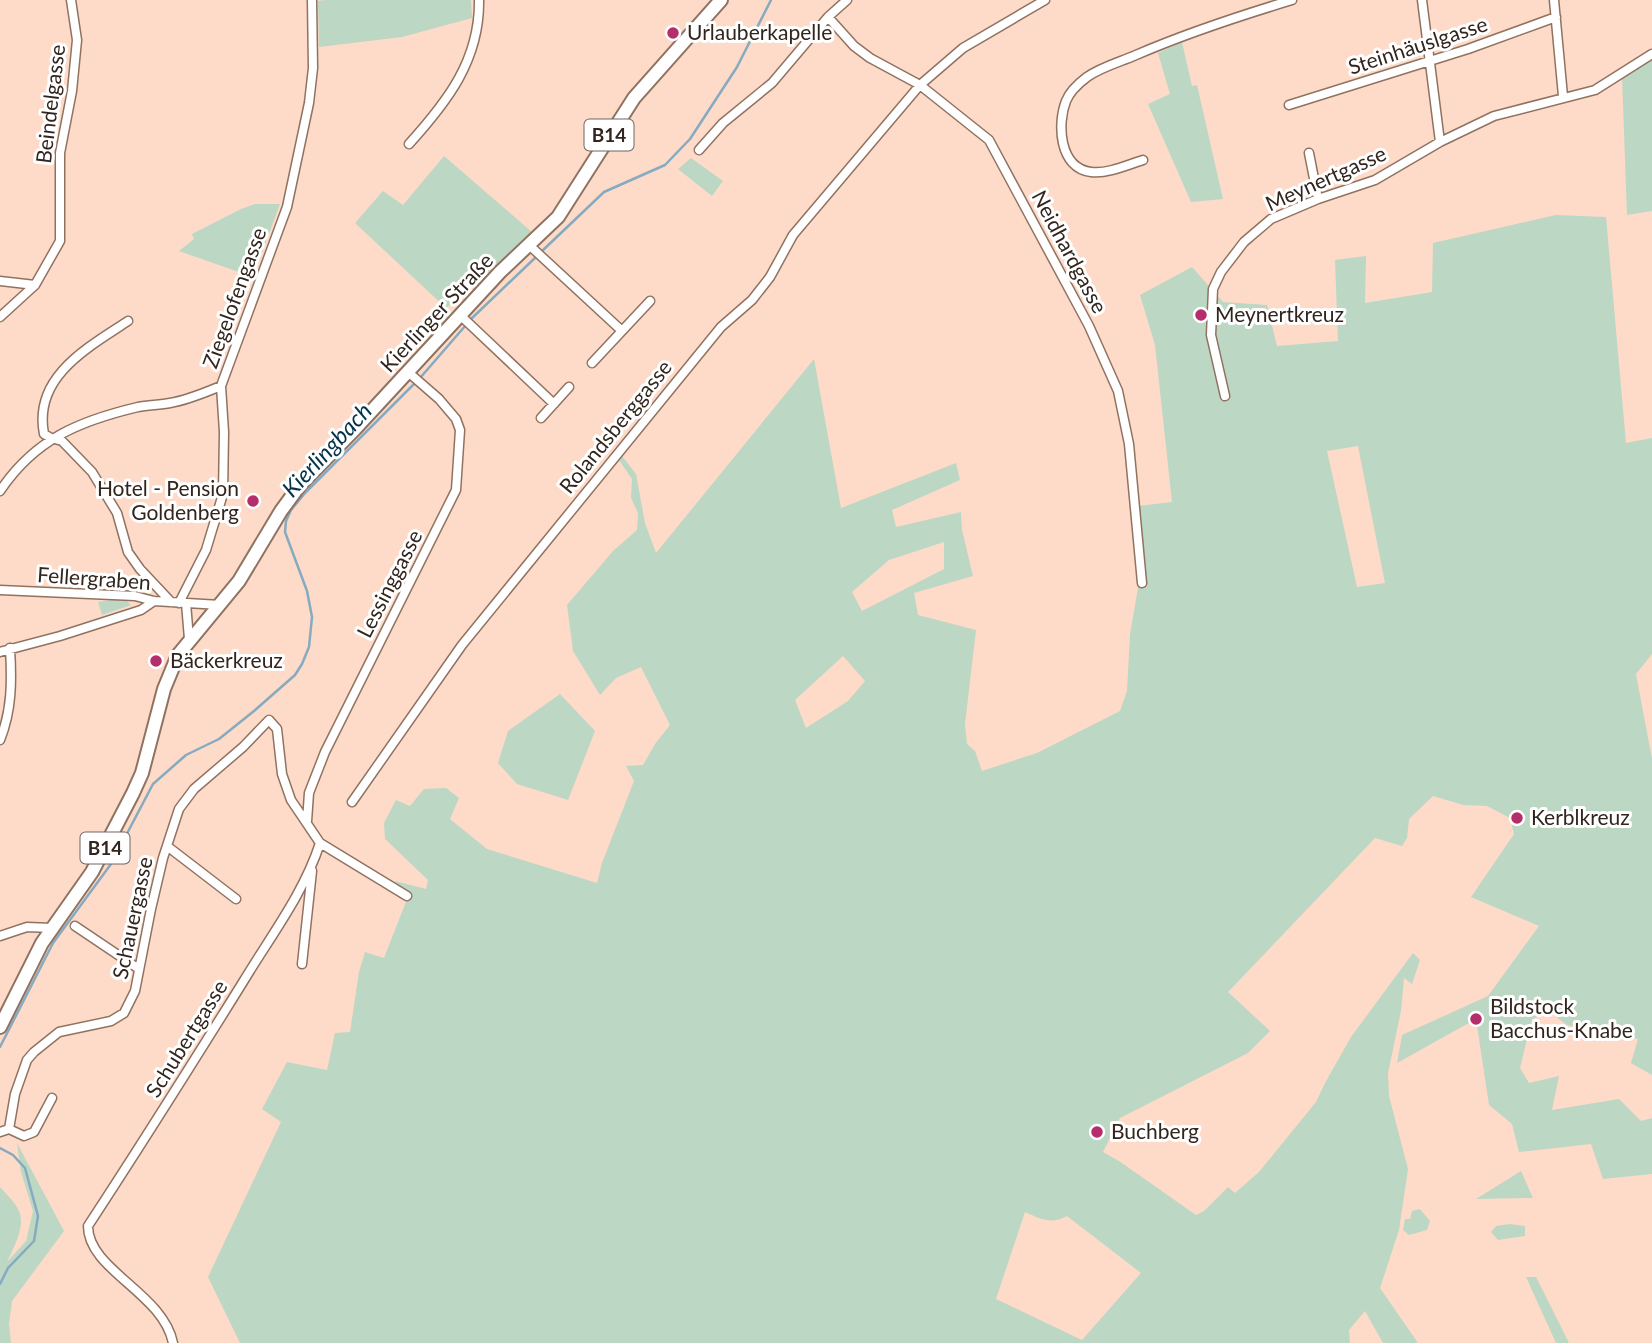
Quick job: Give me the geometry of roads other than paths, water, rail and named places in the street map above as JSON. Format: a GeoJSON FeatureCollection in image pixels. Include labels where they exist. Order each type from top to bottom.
{"type":"FeatureCollection","features":[{"type":"Feature","properties":{"kind":"main road","name":"Kierlinger Straße"},"geometry":{"type":"LineString","coordinates":[[0,1027],[30,964],[92,872],[133,793],[142,773],[164,689],[178,655],[189,639],[249,566],[281,511],[300,485],[414,377],[464,320],[500,272],[531,247],[558,217],[634,98],[721,0]]}},
{"type":"Feature","properties":{"kind":"street","name":"Beindelgasse"},"geometry":{"type":"LineString","coordinates":[[0,317],[35,285],[60,241],[60,153],[72,92],[77,40],[71,0]]}},
{"type":"Feature","properties":{"kind":"street","name":"Ziegelofengasse"},"geometry":{"type":"LineString","coordinates":[[178,603],[206,551],[223,495],[224,432],[221,386],[287,207],[313,68],[312,0]]}},
{"type":"Feature","properties":{"kind":"street"},"geometry":{"type":"LineString","coordinates":[[409,144],[442,108],[467,63],[480,25],[480,0]]}},
{"type":"Feature","properties":{"kind":"street"},"geometry":{"type":"LineString","coordinates":[[699,150],[723,123],[772,83],[828,17],[847,0]]}},
{"type":"Feature","properties":{"kind":"street","name":"Rolandsberggasse"},"geometry":{"type":"LineString","coordinates":[[352,802],[462,645],[721,327],[752,300],[770,277],[793,235],[919,85],[963,48],[1045,0]]}},
{"type":"Feature","properties":{"kind":"street"},"geometry":{"type":"LineString","coordinates":[[1143,160],[1093,172],[1082,169],[1072,160],[1064,147],[1060,130],[1067,100],[1076,87],[1090,75],[1188,33],[1292,0]]}},
{"type":"Feature","properties":{"kind":"street"},"geometry":{"type":"LineString","coordinates":[[1422,0],[1440,142]]}},
{"type":"Feature","properties":{"kind":"street"},"geometry":{"type":"LineString","coordinates":[[1554,0],[1563,96]]}},
{"type":"Feature","properties":{"kind":"street","name":"Neidhardgasse"},"geometry":{"type":"LineString","coordinates":[[828,17],[854,46],[919,85],[989,140],[1089,326],[1118,391],[1129,444],[1142,583]]}},
{"type":"Feature","properties":{"kind":"street","name":"Steinhäuslgasse"},"geometry":{"type":"LineString","coordinates":[[1289,105],[1430,61],[1556,17]]}},
{"type":"Feature","properties":{"kind":"street","name":"Meynertgasse"},"geometry":{"type":"LineString","coordinates":[[1226,396],[1211,335],[1213,289],[1221,272],[1244,242],[1271,219],[1318,199],[1375,180],[1440,142],[1494,116],[1563,96],[1595,90],[1652,54]]}},
{"type":"Feature","properties":{"kind":"street"},"geometry":{"type":"LineString","coordinates":[[1309,153],[1318,199]]}},
{"type":"Feature","properties":{"kind":"street"},"geometry":{"type":"LineString","coordinates":[[531,247],[621,330]]}},
{"type":"Feature","properties":{"kind":"street"},"geometry":{"type":"LineString","coordinates":[[0,281],[35,285]]}},
{"type":"Feature","properties":{"kind":"street"},"geometry":{"type":"LineString","coordinates":[[592,363],[650,301]]}},
{"type":"Feature","properties":{"kind":"street"},"geometry":{"type":"LineString","coordinates":[[464,320],[554,404]]}},
{"type":"Feature","properties":{"kind":"street"},"geometry":{"type":"LineString","coordinates":[[128,321],[74,359],[52,381],[43,402],[41,421],[44,434],[62,441],[92,472],[117,513],[128,552],[139,569],[178,603],[189,639]]}},
{"type":"Feature","properties":{"kind":"street","name":"Lessinggasse"},"geometry":{"type":"LineString","coordinates":[[307,821],[309,793],[325,752],[456,490],[460,430],[456,419],[439,399],[414,377]]}},
{"type":"Feature","properties":{"kind":"street"},"geometry":{"type":"LineString","coordinates":[[0,491],[9,477],[51,438],[77,425],[108,415],[196,397],[221,386]]}},
{"type":"Feature","properties":{"kind":"street"},"geometry":{"type":"LineString","coordinates":[[541,418],[569,387]]}},
{"type":"Feature","properties":{"kind":"street","name":"Fellergraben"},"geometry":{"type":"LineString","coordinates":[[0,590],[135,596],[154,601],[219,604]]}},
{"type":"Feature","properties":{"kind":"street"},"geometry":{"type":"LineString","coordinates":[[0,652],[141,610],[154,601]]}},
{"type":"Feature","properties":{"kind":"street"},"geometry":{"type":"LineString","coordinates":[[0,740],[8,719],[12,685],[10,649]]}},
{"type":"Feature","properties":{"kind":"street","name":"Schauergasse"},"geometry":{"type":"LineString","coordinates":[[5,1130],[30,1056],[59,1032],[111,1021],[122,1016],[132,1000],[174,819],[185,800],[269,720],[277,729],[282,775],[292,800],[307,821]]}},
{"type":"Feature","properties":{"kind":"street"},"geometry":{"type":"LineString","coordinates":[[307,821],[320,843],[407,896]]}},
{"type":"Feature","properties":{"kind":"street","name":"Schubertgasse"},"geometry":{"type":"LineString","coordinates":[[302,964],[312,868],[320,843]]}},
{"type":"Feature","properties":{"kind":"street","name":"Schauergasse"},"geometry":{"type":"LineString","coordinates":[[167,846],[236,899]]}},
{"type":"Feature","properties":{"kind":"street","name":"Schubertgasse"},"geometry":{"type":"LineString","coordinates":[[173,1343],[172,1336],[157,1311],[94,1251],[88,1238],[88,1226],[162,1114],[312,868]]}},
{"type":"Feature","properties":{"kind":"street"},"geometry":{"type":"LineString","coordinates":[[75,926],[139,969]]}},
{"type":"Feature","properties":{"kind":"street"},"geometry":{"type":"LineString","coordinates":[[0,936],[27,927],[52,928]]}},
{"type":"Feature","properties":{"kind":"street"},"geometry":{"type":"LineString","coordinates":[[5,1130],[24,1136],[34,1132],[52,1098]]}},
{"type":"Feature","properties":{"kind":"waterway","name":"Kierlingbach"},"geometry":{"type":"LineString","coordinates":[[541,252],[604,192],[665,165],[690,139],[737,67],[771,0]]}},
{"type":"Feature","properties":{"kind":"waterway","name":"Kierlingbach"},"geometry":{"type":"LineString","coordinates":[[470,320],[536,257]]}},
{"type":"Feature","properties":{"kind":"waterway","name":"Kierlingbach"},"geometry":{"type":"LineString","coordinates":[[420,378],[466,325]]}},
{"type":"Feature","properties":{"kind":"waterway","name":"Kierlingbach"},"geometry":{"type":"LineString","coordinates":[[0,1047],[53,943],[111,864],[153,784],[186,755],[219,739],[254,711],[295,675],[302,664],[309,647],[312,617],[307,591],[285,532],[286,521],[305,493],[415,383]]}},
{"type":"Feature","properties":{"kind":"waterway","name":"Kierlingbach"},"geometry":{"type":"LineString","coordinates":[[0,1148],[13,1155],[25,1168],[38,1216],[34,1241],[8,1268],[0,1284]]}},
{"type":"Feature","properties":{"kind":"place","name":"Urlauberkapelle"},"geometry":{"type":"Point","coordinates":[673,33]}},
{"type":"Feature","properties":{"kind":"place","name":"Meynertkreuz"},"geometry":{"type":"Point","coordinates":[1201,315]}},
{"type":"Feature","properties":{"kind":"place","name":"Hotel - Pension Goldenberg"},"geometry":{"type":"Point","coordinates":[253,501]}},
{"type":"Feature","properties":{"kind":"place","name":"Bäckerkreuz"},"geometry":{"type":"Point","coordinates":[156,661]}},
{"type":"Feature","properties":{"kind":"place","name":"Kerblkreuz"},"geometry":{"type":"Point","coordinates":[1517,818]}},
{"type":"Feature","properties":{"kind":"place","name":"Bildstock Bacchus-Knabe"},"geometry":{"type":"Point","coordinates":[1476,1019]}},
{"type":"Feature","properties":{"kind":"place","name":"Buchberg"},"geometry":{"type":"Point","coordinates":[1097,1132]}}]}
